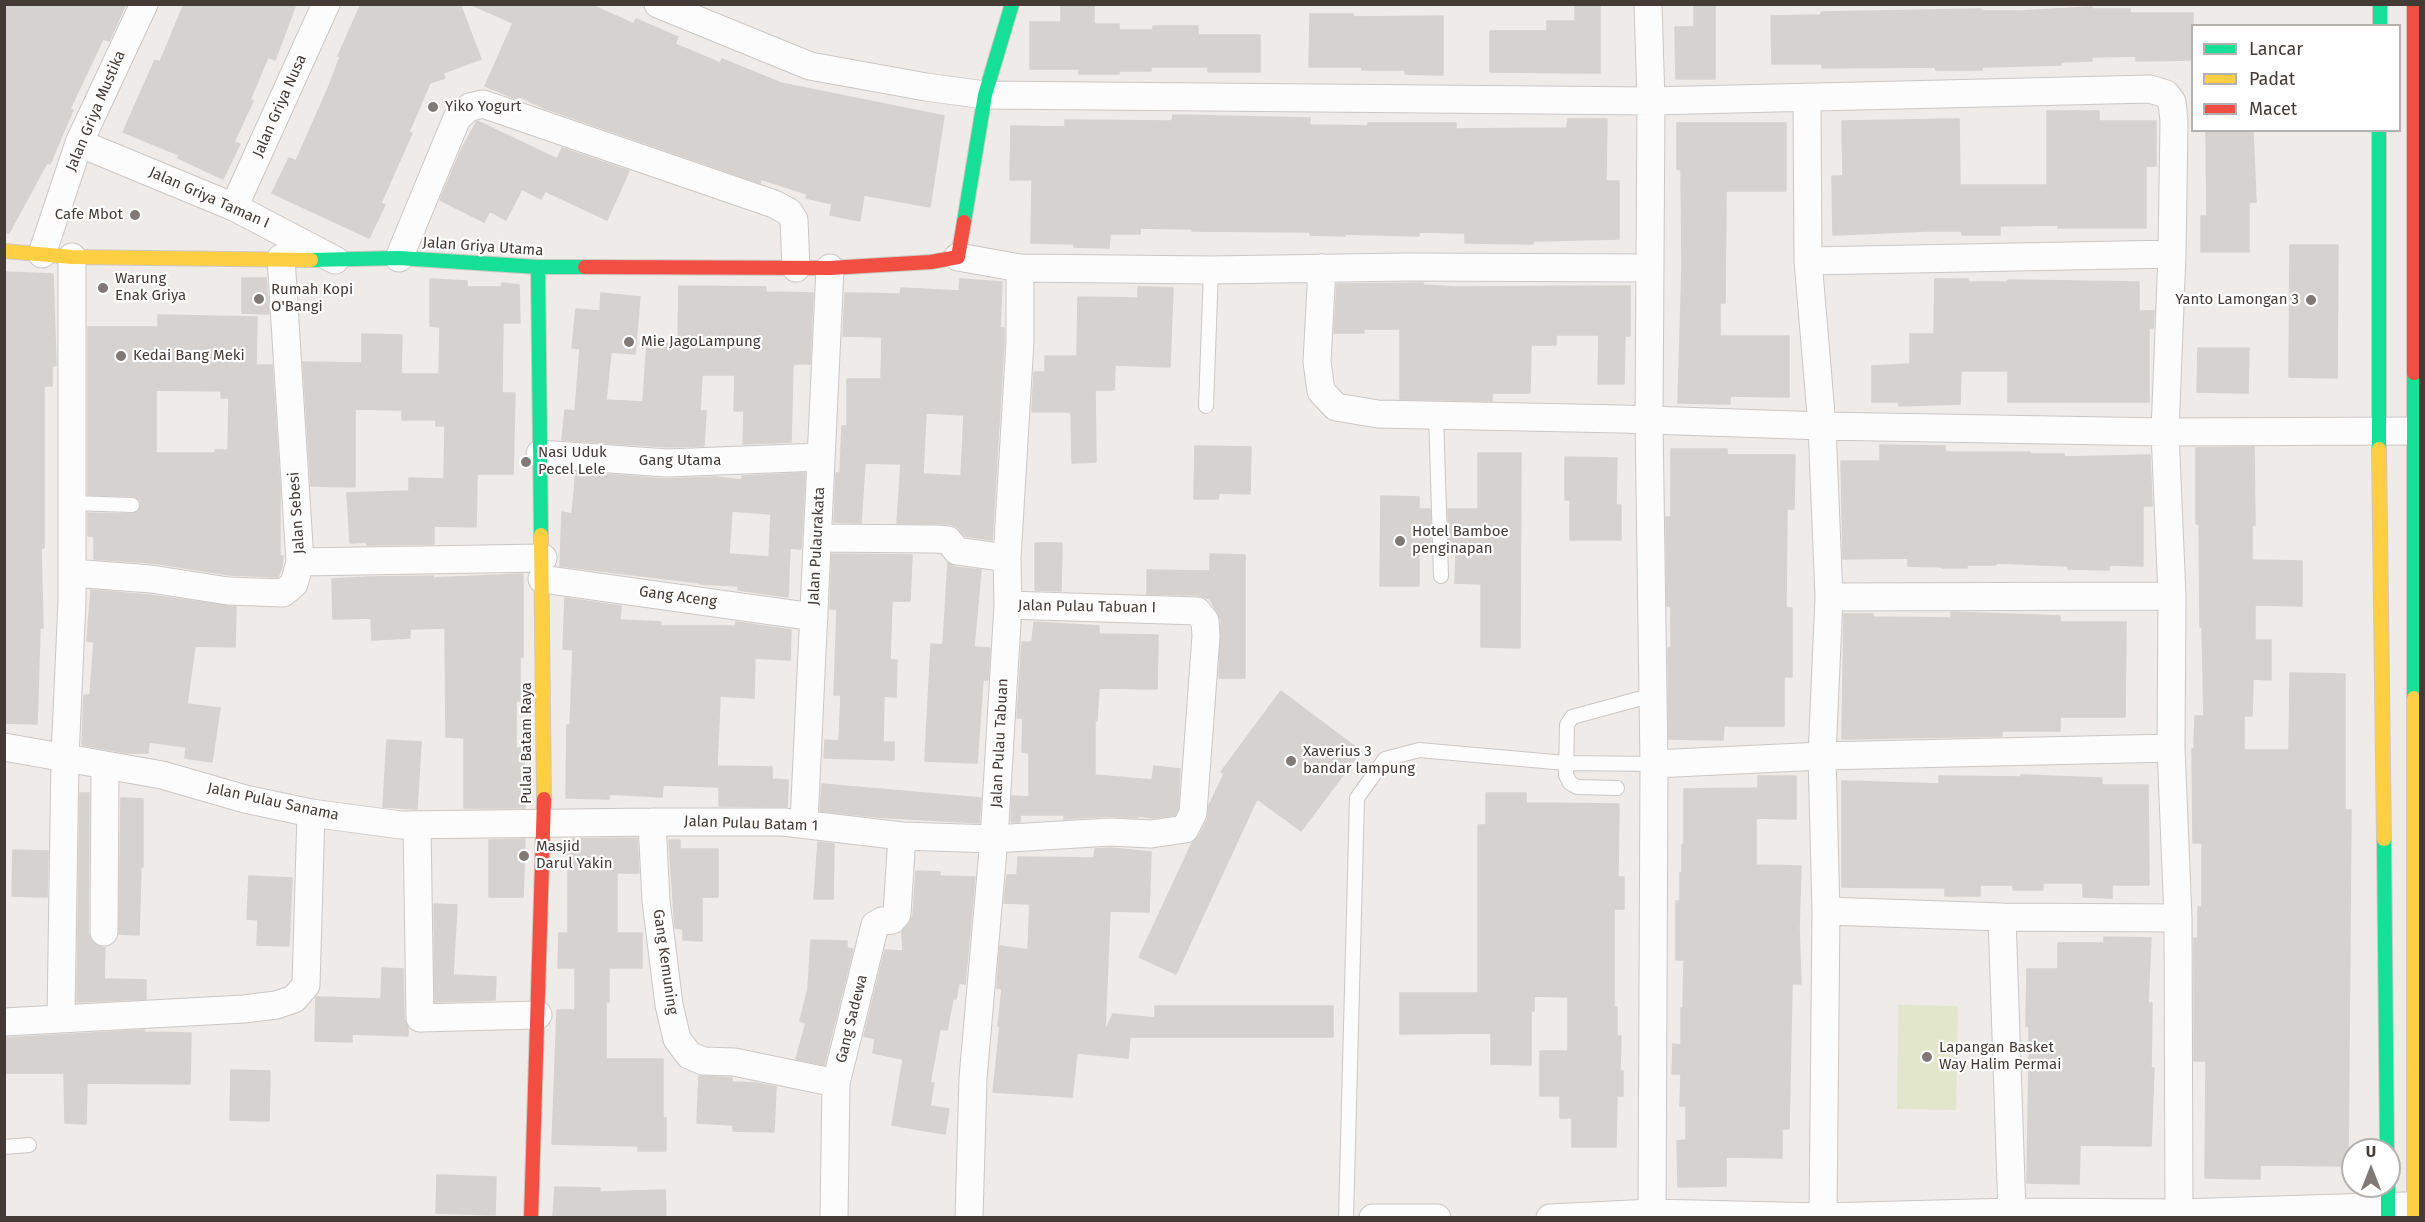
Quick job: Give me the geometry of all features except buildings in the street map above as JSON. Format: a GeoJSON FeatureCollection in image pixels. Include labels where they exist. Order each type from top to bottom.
{"type":"FeatureCollection","features":[{"type":"Feature","properties":{"kind":"street","name":"Jalan Griya Mustika"},"geometry":{"type":"LineString","coordinates":[[42,254],[79,143],[144,4]]}},
{"type":"Feature","properties":{"kind":"street","name":"Jalan Griya Nusa"},"geometry":{"type":"LineString","coordinates":[[234,207],[326,4]]}},
{"type":"Feature","properties":{"kind":"street"},"geometry":{"type":"LineString","coordinates":[[658,4],[704,18],[810,66],[985,95],[1650,101],[2150,89],[2166,94],[2172,102],[2174,121],[2172,254],[2165,432],[2172,596],[2171,748],[2178,918],[2179,1215]]}},
{"type":"Feature","properties":{"kind":"street"},"geometry":{"type":"LineString","coordinates":[[1012,4],[985,95],[967,192],[958,257],[1020,268],[1211,270],[1650,268]]}},
{"type":"Feature","properties":{"kind":"street"},"geometry":{"type":"LineString","coordinates":[[1648,4],[1649,420],[1654,764],[1652,1215]]}},
{"type":"Feature","properties":{"kind":"street"},"geometry":{"type":"LineString","coordinates":[[2380,4],[2380,24]]}},
{"type":"Feature","properties":{"kind":"street"},"geometry":{"type":"LineString","coordinates":[[1550,1218],[1652,1215],[1823,1217],[2012,1212],[2179,1215],[2388,1204],[2415,1211],[2417,58],[2414,4]]}},
{"type":"Feature","properties":{"kind":"street"},"geometry":{"type":"LineString","coordinates":[[1807,99],[1808,261],[1821,426],[1829,597],[1822,756],[1826,911],[1823,1217]]}},
{"type":"Feature","properties":{"kind":"street"},"geometry":{"type":"LineString","coordinates":[[399,258],[457,118],[470,107],[483,104],[774,204],[789,212],[794,220],[796,268]]}},
{"type":"Feature","properties":{"kind":"street"},"geometry":{"type":"LineString","coordinates":[[2379,132],[2379,432],[2387,1138]]}},
{"type":"Feature","properties":{"kind":"street","name":"Jalan Griya Taman I"},"geometry":{"type":"LineString","coordinates":[[79,143],[234,207],[336,260]]}},
{"type":"Feature","properties":{"kind":"street","name":"Jalan Griya Utama"},"geometry":{"type":"LineString","coordinates":[[4,251],[72,257],[336,260],[399,258],[538,267],[830,268],[931,262],[958,257]]}},
{"type":"Feature","properties":{"kind":"street"},"geometry":{"type":"LineString","coordinates":[[1808,261],[2172,254]]}},
{"type":"Feature","properties":{"kind":"street"},"geometry":{"type":"LineString","coordinates":[[61,1017],[65,757],[72,573],[72,257]]}},
{"type":"Feature","properties":{"kind":"street","name":"Jalan Sebesi"},"geometry":{"type":"LineString","coordinates":[[281,258],[300,562],[542,569]]}},
{"type":"Feature","properties":{"kind":"street","name":"Pulau Batam Raya"},"geometry":{"type":"LineString","coordinates":[[531,1218],[544,824],[538,267]]}},
{"type":"Feature","properties":{"kind":"street","name":"Jalan Pulaurakata"},"geometry":{"type":"LineString","coordinates":[[804,824],[830,268]]}},
{"type":"Feature","properties":{"kind":"street","name":"Jalan Pulau Tabuan"},"geometry":{"type":"LineString","coordinates":[[969,1218],[973,1078],[994,839],[1008,605],[1007,558],[1020,341],[1020,268]]}},
{"type":"Feature","properties":{"kind":"street"},"geometry":{"type":"LineString","coordinates":[[1322,268],[1317,362],[1321,391],[1336,407],[1378,414],[1821,426],[2165,432],[2415,431]]}},
{"type":"Feature","properties":{"kind":"street","name":"Gang Utama"},"geometry":{"type":"LineString","coordinates":[[540,454],[668,463],[821,457]]}},
{"type":"Feature","properties":{"kind":"street"},"geometry":{"type":"LineString","coordinates":[[817,538],[948,540],[957,551],[1007,558]]}},
{"type":"Feature","properties":{"kind":"street"},"geometry":{"type":"LineString","coordinates":[[72,573],[150,579],[228,591],[283,593],[294,584],[300,562]]}},
{"type":"Feature","properties":{"kind":"street","name":"Gang Aceng"},"geometry":{"type":"LineString","coordinates":[[542,569],[814,617]]}},
{"type":"Feature","properties":{"kind":"street"},"geometry":{"type":"LineString","coordinates":[[1829,597],[2172,596]]}},
{"type":"Feature","properties":{"kind":"street","name":"Jalan Pulau Tabuan I"},"geometry":{"type":"LineString","coordinates":[[994,839],[1110,832],[1151,834],[1185,829],[1193,813],[1206,636],[1205,621],[1197,611],[1008,605]]}},
{"type":"Feature","properties":{"kind":"street","name":"Jalan Pulau Sanama"},"geometry":{"type":"LineString","coordinates":[[4,747],[162,775],[245,799],[311,813],[401,825],[544,824]]}},
{"type":"Feature","properties":{"kind":"street"},"geometry":{"type":"LineString","coordinates":[[1654,764],[1822,756],[2171,748]]}},
{"type":"Feature","properties":{"kind":"street"},"geometry":{"type":"LineString","coordinates":[[104,932],[105,765]]}},
{"type":"Feature","properties":{"kind":"street"},"geometry":{"type":"LineString","coordinates":[[4,1022],[244,1008],[276,1005],[294,999],[306,985],[311,813]]}},
{"type":"Feature","properties":{"kind":"street","name":"Jalan Pulau Batam 1"},"geometry":{"type":"LineString","coordinates":[[544,824],[652,822],[804,824],[902,836],[994,839]]}},
{"type":"Feature","properties":{"kind":"street","name":"Gang Kemuning"},"geometry":{"type":"LineString","coordinates":[[652,822],[656,901],[669,1005],[677,1039],[689,1055],[703,1061],[734,1062],[836,1083]]}},
{"type":"Feature","properties":{"kind":"street"},"geometry":{"type":"LineString","coordinates":[[417,825],[420,1018],[538,1015]]}},
{"type":"Feature","properties":{"kind":"street","name":"Gang Sadewa"},"geometry":{"type":"LineString","coordinates":[[834,1218],[836,1083],[875,925],[882,921],[892,920],[897,914],[902,836]]}},
{"type":"Feature","properties":{"kind":"street"},"geometry":{"type":"LineString","coordinates":[[1826,911],[2002,917],[2178,918]]}},
{"type":"Feature","properties":{"kind":"street"},"geometry":{"type":"LineString","coordinates":[[2002,917],[2012,1212]]}},
{"type":"Feature","properties":{"kind":"street"},"geometry":{"type":"LineString","coordinates":[[1373,1218],[1437,1218]]}},
{"type":"Feature","properties":{"kind":"lane"},"geometry":{"type":"LineString","coordinates":[[1206,406],[1211,270]]}},
{"type":"Feature","properties":{"kind":"lane"},"geometry":{"type":"LineString","coordinates":[[1436,414],[1441,576]]}},
{"type":"Feature","properties":{"kind":"lane"},"geometry":{"type":"LineString","coordinates":[[72,504],[132,505]]}},
{"type":"Feature","properties":{"kind":"lane"},"geometry":{"type":"LineString","coordinates":[[1617,788],[1576,788],[1570,783],[1566,775],[1567,725],[1572,717],[1653,695]]}},
{"type":"Feature","properties":{"kind":"lane"},"geometry":{"type":"LineString","coordinates":[[1346,1218],[1357,798],[1385,759],[1419,750],[1566,763],[1654,764]]}},
{"type":"Feature","properties":{"kind":"lane"},"geometry":{"type":"LineString","coordinates":[[4,1147],[29,1145]]}},
{"type":"Feature","properties":{"kind":"green space","name":"Lapangan Basket Way Halim Permai"},"geometry":{"type":"Polygon","coordinates":[[[1898,1005],[1958,1006],[1956,1110],[1897,1109],[1898,1005]]]}},
{"type":"Feature","properties":{"kind":"traffic: fast"},"geometry":{"type":"LineString","coordinates":[[964,222],[985,95],[1012,4]]}},
{"type":"Feature","properties":{"kind":"traffic: fast"},"geometry":{"type":"LineString","coordinates":[[2380,4],[2380,24]]}},
{"type":"Feature","properties":{"kind":"traffic: fast"},"geometry":{"type":"LineString","coordinates":[[2379,132],[2379,449]]}},
{"type":"Feature","properties":{"kind":"traffic: fast"},"geometry":{"type":"LineString","coordinates":[[311,260],[399,258],[538,267],[585,267]]}},
{"type":"Feature","properties":{"kind":"traffic: fast"},"geometry":{"type":"LineString","coordinates":[[538,267],[541,535]]}},
{"type":"Feature","properties":{"kind":"traffic: fast"},"geometry":{"type":"LineString","coordinates":[[2414,373],[2414,698]]}},
{"type":"Feature","properties":{"kind":"traffic: fast"},"geometry":{"type":"LineString","coordinates":[[2384,839],[2387,1138]]}},
{"type":"Feature","properties":{"kind":"traffic: fast"},"geometry":{"type":"LineString","coordinates":[[2388,1198],[2388,1218]]}},
{"type":"Feature","properties":{"kind":"traffic: slow"},"geometry":{"type":"LineString","coordinates":[[4,251],[72,257],[311,260]]}},
{"type":"Feature","properties":{"kind":"traffic: slow"},"geometry":{"type":"LineString","coordinates":[[2379,449],[2384,839]]}},
{"type":"Feature","properties":{"kind":"traffic: slow"},"geometry":{"type":"LineString","coordinates":[[541,535],[544,799]]}},
{"type":"Feature","properties":{"kind":"traffic: slow"},"geometry":{"type":"LineString","coordinates":[[2414,698],[2414,1218]]}},
{"type":"Feature","properties":{"kind":"traffic: jam"},"geometry":{"type":"LineString","coordinates":[[2414,4],[2414,373]]}},
{"type":"Feature","properties":{"kind":"traffic: jam"},"geometry":{"type":"LineString","coordinates":[[585,267],[830,268],[931,262],[958,257],[964,222]]}},
{"type":"Feature","properties":{"kind":"traffic: jam"},"geometry":{"type":"LineString","coordinates":[[531,1218],[544,799]]}},
{"type":"Feature","properties":{"kind":"place","name":"Yiko Yogurt"},"geometry":{"type":"Point","coordinates":[433,107]}},
{"type":"Feature","properties":{"kind":"place","name":"Cafe Mbot"},"geometry":{"type":"Point","coordinates":[135,215]}},
{"type":"Feature","properties":{"kind":"place","name":"Warung Enak Griya"},"geometry":{"type":"Point","coordinates":[103,288]}},
{"type":"Feature","properties":{"kind":"place","name":"Rumah Kopi O'Bangi"},"geometry":{"type":"Point","coordinates":[259,299]}},
{"type":"Feature","properties":{"kind":"place","name":"Yanto Lamongan 3"},"geometry":{"type":"Point","coordinates":[2311,300]}},
{"type":"Feature","properties":{"kind":"place","name":"Mie JagoLampung"},"geometry":{"type":"Point","coordinates":[629,342]}},
{"type":"Feature","properties":{"kind":"place","name":"Kedai Bang Meki"},"geometry":{"type":"Point","coordinates":[121,356]}},
{"type":"Feature","properties":{"kind":"place","name":"Nasi Uduk Pecel Lele"},"geometry":{"type":"Point","coordinates":[526,462]}},
{"type":"Feature","properties":{"kind":"place","name":"Hotel Bamboe penginapan"},"geometry":{"type":"Point","coordinates":[1400,541]}},
{"type":"Feature","properties":{"kind":"place","name":"Xaverius 3 bandar lampung"},"geometry":{"type":"Point","coordinates":[1291,761]}},
{"type":"Feature","properties":{"kind":"place","name":"Masjid Darul Yakin"},"geometry":{"type":"Point","coordinates":[524,856]}},
{"type":"Feature","properties":{"kind":"place","name":"Lapangan Basket Way Halim Permai"},"geometry":{"type":"Point","coordinates":[1927,1057]}}]}
